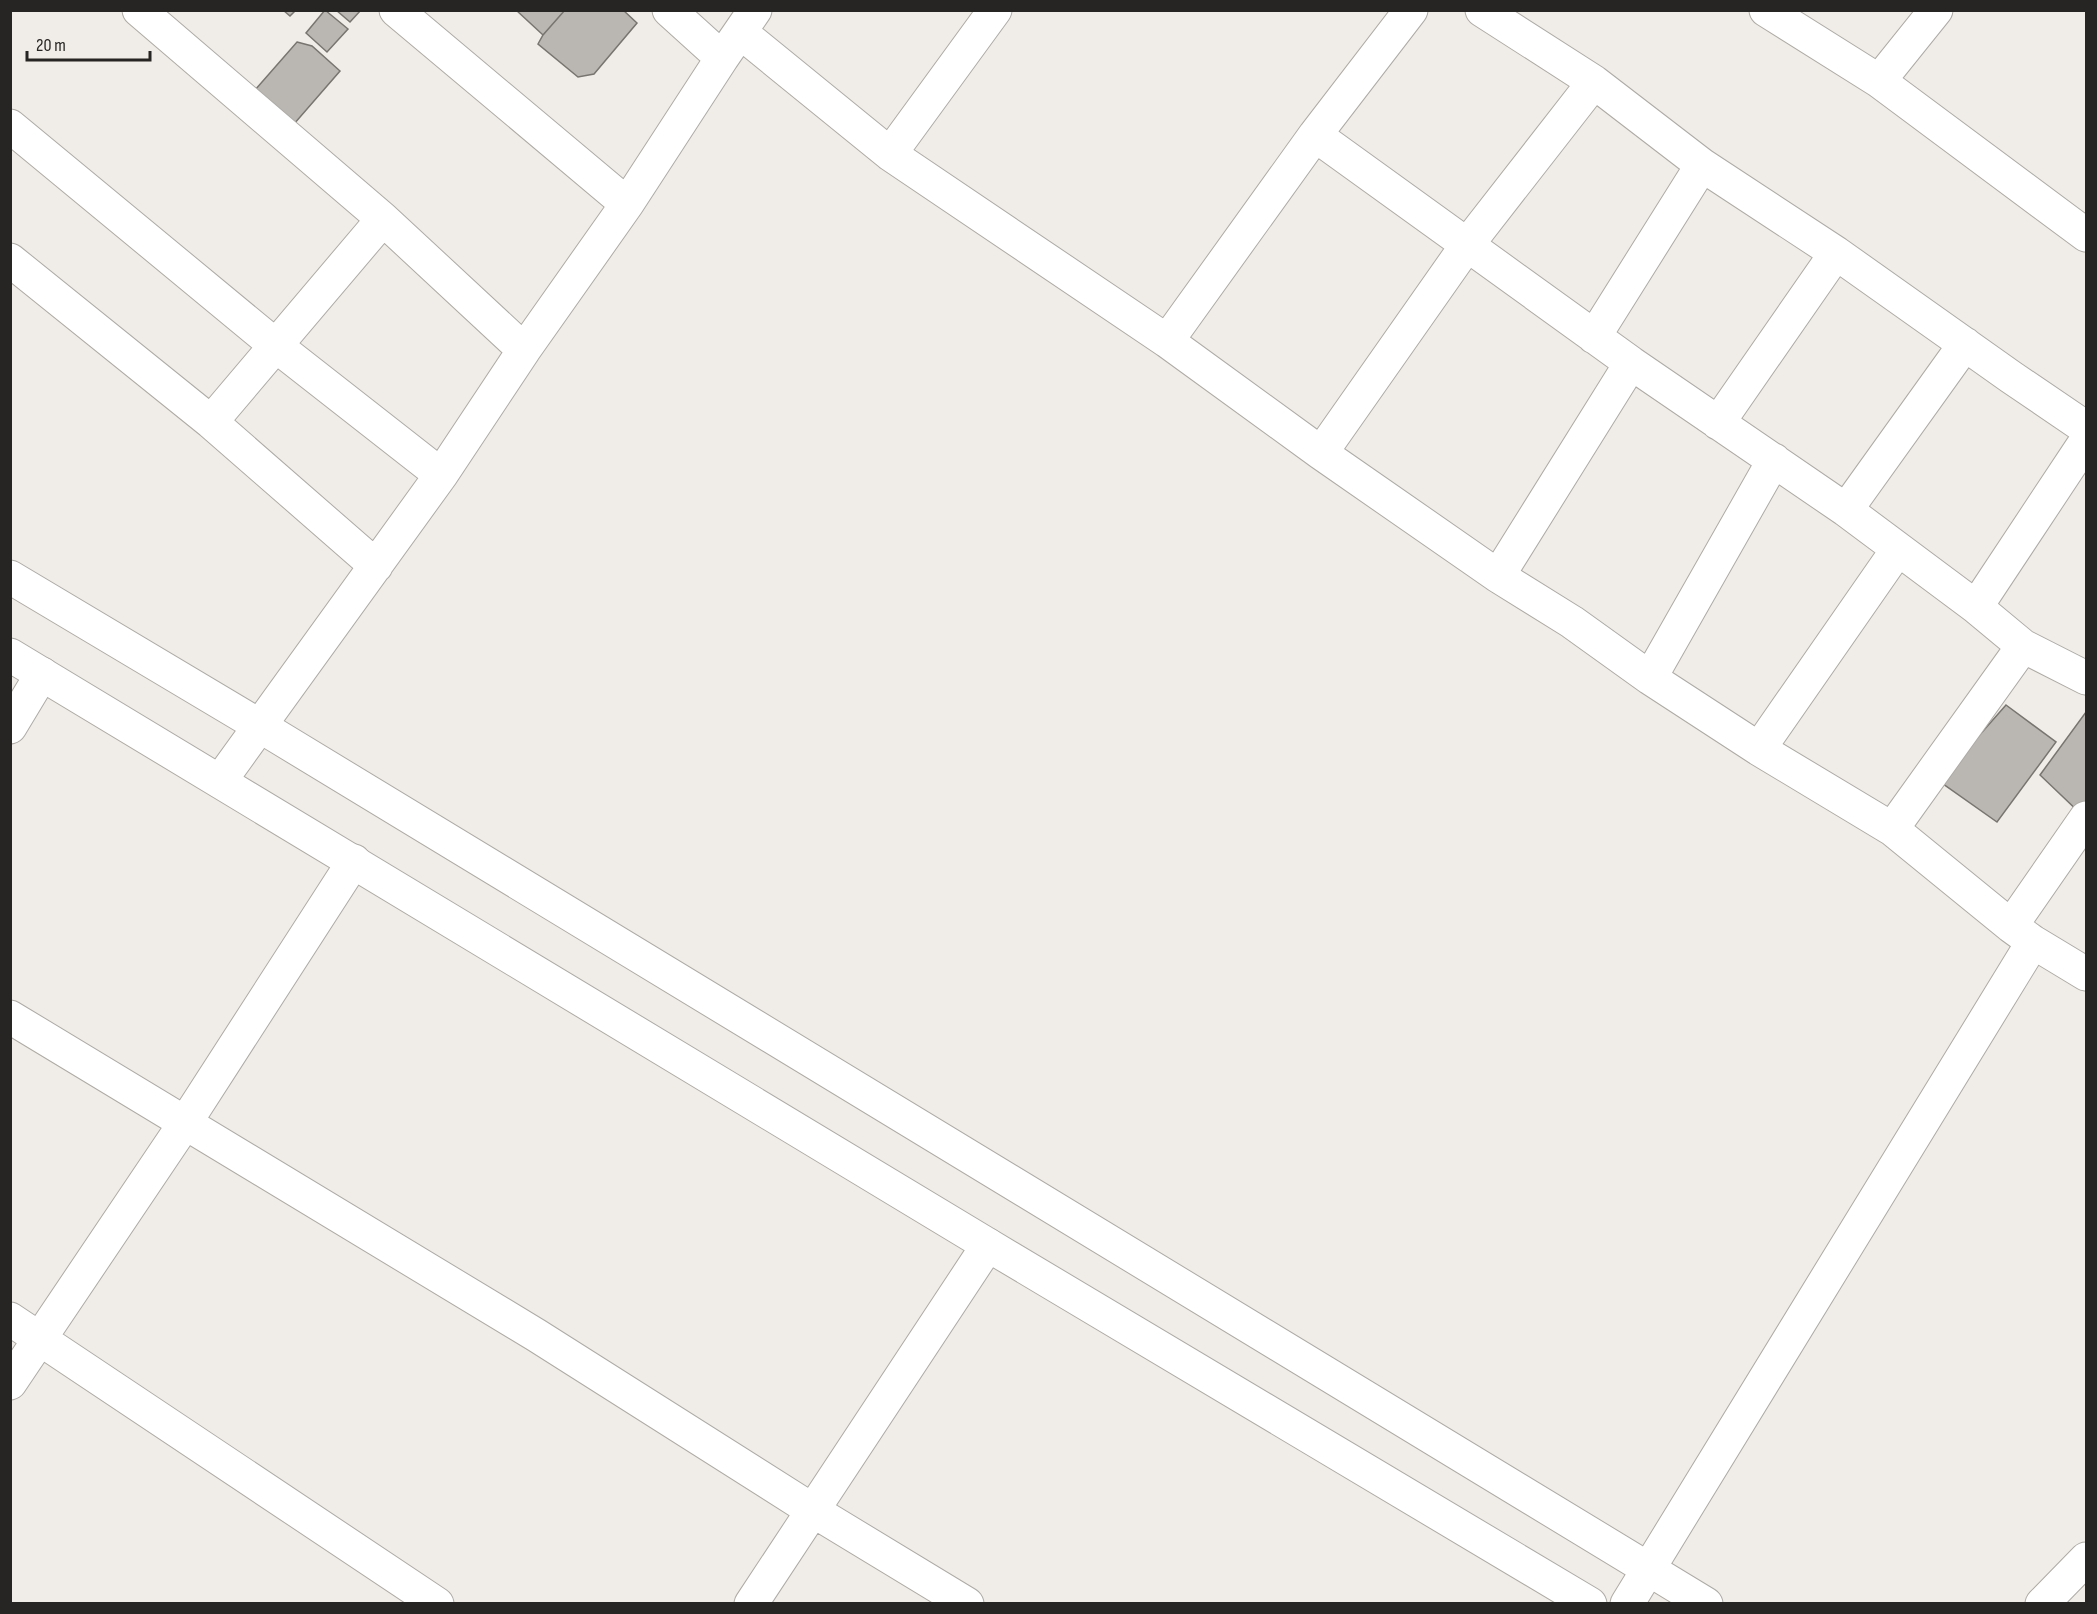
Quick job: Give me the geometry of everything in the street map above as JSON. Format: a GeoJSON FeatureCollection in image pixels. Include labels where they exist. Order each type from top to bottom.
{"type":"FeatureCollection","features":[{"type":"Feature","properties":{"kind":"street"},"geometry":{"type":"LineString","coordinates":[[139,10],[383,219],[524,350]]}},
{"type":"Feature","properties":{"kind":"street"},"geometry":{"type":"LineString","coordinates":[[396,10],[627,204]]}},
{"type":"Feature","properties":{"kind":"street"},"geometry":{"type":"LineString","coordinates":[[669,10],[739,33],[890,154],[1167,341],[1321,453],[1498,576],[1572,622],[1650,678],[1759,749],[1892,829],[2022,934],[2086,974]]}},
{"type":"Feature","properties":{"kind":"street"},"geometry":{"type":"LineString","coordinates":[[890,154],[995,10]]}},
{"type":"Feature","properties":{"kind":"street"},"geometry":{"type":"LineString","coordinates":[[1167,341],[1315,135],[1411,10]]}},
{"type":"Feature","properties":{"kind":"street"},"geometry":{"type":"LineString","coordinates":[[1482,10],[1594,82],[1702,165],[1836,253],[2086,428]]}},
{"type":"Feature","properties":{"kind":"street"},"geometry":{"type":"LineString","coordinates":[[1766,10],[1879,81],[2086,235]]}},
{"type":"Feature","properties":{"kind":"street"},"geometry":{"type":"LineString","coordinates":[[1879,81],[1936,10]]}},
{"type":"Feature","properties":{"kind":"street"},"geometry":{"type":"LineString","coordinates":[[220,781],[441,475],[524,350],[627,204],[739,33]]}},
{"type":"Feature","properties":{"kind":"street"},"geometry":{"type":"LineString","coordinates":[[1321,453],[1467,245],[1594,82]]}},
{"type":"Feature","properties":{"kind":"street"},"geometry":{"type":"LineString","coordinates":[[10,126],[275,345],[441,475]]}},
{"type":"Feature","properties":{"kind":"street"},"geometry":{"type":"LineString","coordinates":[[1315,135],[1594,337],[1846,510],[1976,607],[2023,646],[2086,678]]}},
{"type":"Feature","properties":{"kind":"street"},"geometry":{"type":"LineString","coordinates":[[1594,337],[1702,165]]}},
{"type":"Feature","properties":{"kind":"street"},"geometry":{"type":"LineString","coordinates":[[211,422],[383,219]]}},
{"type":"Feature","properties":{"kind":"street"},"geometry":{"type":"LineString","coordinates":[[1718,423],[1836,253]]}},
{"type":"Feature","properties":{"kind":"street"},"geometry":{"type":"LineString","coordinates":[[10,260],[211,422],[376,566]]}},
{"type":"Feature","properties":{"kind":"street"},"geometry":{"type":"LineString","coordinates":[[1846,510],[1965,344]]}},
{"type":"Feature","properties":{"kind":"street"},"geometry":{"type":"LineString","coordinates":[[1498,576],[1631,363]]}},
{"type":"Feature","properties":{"kind":"street"},"geometry":{"type":"LineString","coordinates":[[1976,607],[2086,441]]}},
{"type":"Feature","properties":{"kind":"street"},"geometry":{"type":"LineString","coordinates":[[1650,678],[1774,460]]}},
{"type":"Feature","properties":{"kind":"street"},"geometry":{"type":"LineString","coordinates":[[1759,749],[1898,549]]}},
{"type":"Feature","properties":{"kind":"street"},"geometry":{"type":"LineString","coordinates":[[10,577],[260,726],[1706,1604]]}},
{"type":"Feature","properties":{"kind":"street"},"geometry":{"type":"LineString","coordinates":[[1892,829],[2023,646]]}},
{"type":"Feature","properties":{"kind":"street"},"geometry":{"type":"LineString","coordinates":[[10,655],[988,1245],[1590,1604]]}},
{"type":"Feature","properties":{"kind":"street"},"geometry":{"type":"LineString","coordinates":[[10,728],[42,674]]}},
{"type":"Feature","properties":{"kind":"street"},"geometry":{"type":"LineString","coordinates":[[1627,1604],[2022,934],[2086,818]]}},
{"type":"Feature","properties":{"kind":"street"},"geometry":{"type":"LineString","coordinates":[[10,1383],[184,1124],[354,861]]}},
{"type":"Feature","properties":{"kind":"street"},"geometry":{"type":"LineString","coordinates":[[10,1017],[536,1335],[812,1510],[967,1604]]}},
{"type":"Feature","properties":{"kind":"street"},"geometry":{"type":"LineString","coordinates":[[751,1604],[988,1245]]}},
{"type":"Feature","properties":{"kind":"street"},"geometry":{"type":"LineString","coordinates":[[10,1319],[437,1604]]}},
{"type":"Feature","properties":{"kind":"street"},"geometry":{"type":"LineString","coordinates":[[2042,1604],[2086,1559]]}},
{"type":"Feature","properties":{"kind":"building"},"geometry":{"type":"Polygon","coordinates":[[[283,10],[296,10],[290,16],[283,10]]]}},
{"type":"Feature","properties":{"kind":"building"},"geometry":{"type":"Polygon","coordinates":[[[325,10],[348,29],[327,52],[306,33],[325,10]]]}},
{"type":"Feature","properties":{"kind":"building"},"geometry":{"type":"Polygon","coordinates":[[[336,10],[361,10],[350,22],[336,10]]]}},
{"type":"Feature","properties":{"kind":"building"},"geometry":{"type":"Polygon","coordinates":[[[516,10],[565,10],[543,35],[516,10]]]}},
{"type":"Feature","properties":{"kind":"building"},"geometry":{"type":"Polygon","coordinates":[[[565,10],[623,10],[637,23],[594,74],[578,77],[538,44],[565,10]]]}},
{"type":"Feature","properties":{"kind":"building"},"geometry":{"type":"Polygon","coordinates":[[[297,42],[312,46],[340,71],[294,124],[255,90],[297,42]]]}},
{"type":"Feature","properties":{"kind":"building"},"geometry":{"type":"Polygon","coordinates":[[[2006,705],[2056,742],[1997,822],[1939,781],[2006,705]]]}},
{"type":"Feature","properties":{"kind":"building"},"geometry":{"type":"Polygon","coordinates":[[[2086,712],[2086,808],[2082,815],[2040,775],[2086,712]]]}}]}
